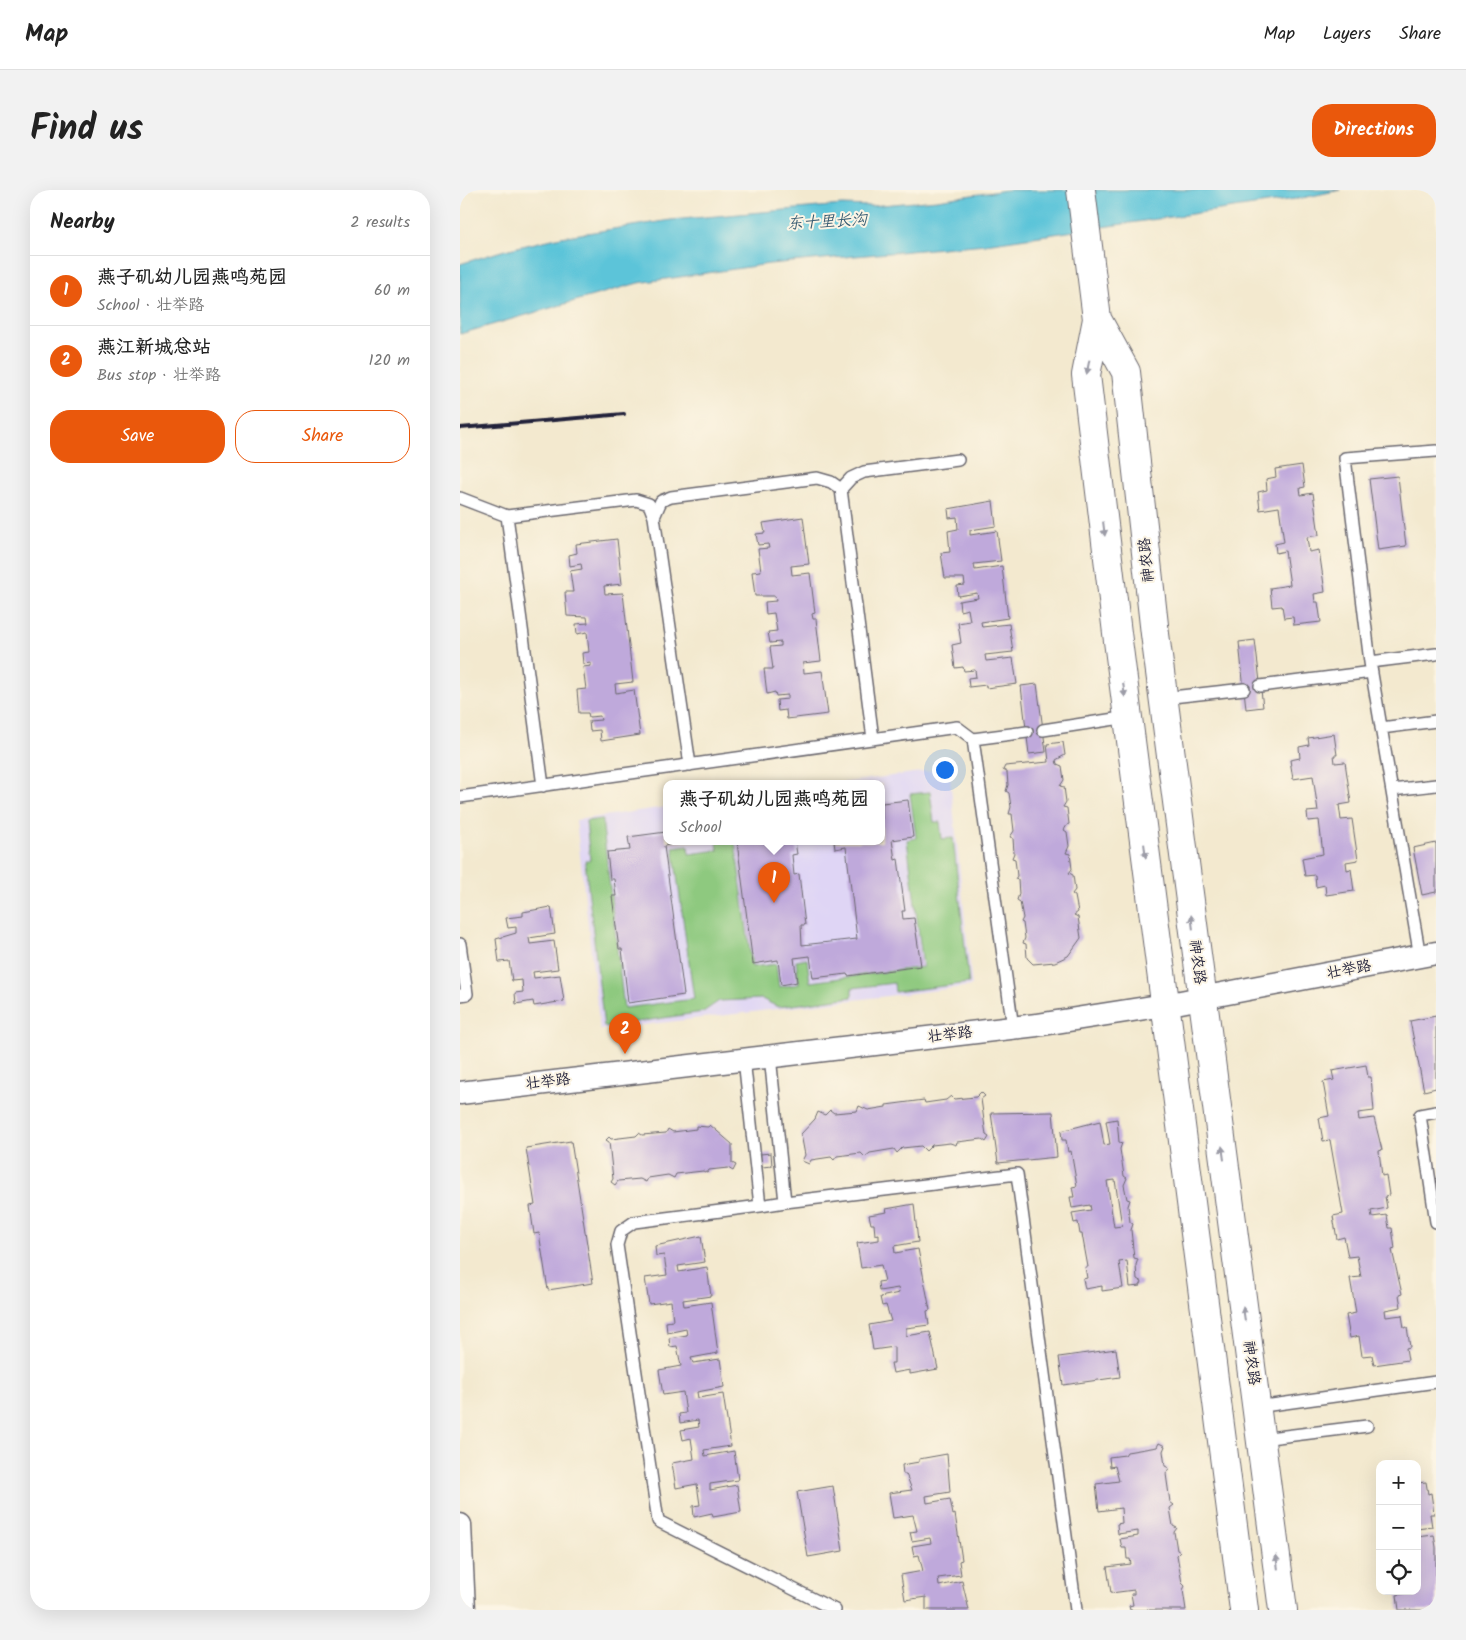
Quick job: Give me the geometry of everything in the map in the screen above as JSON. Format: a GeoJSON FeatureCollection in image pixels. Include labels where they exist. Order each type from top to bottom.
{"type":"FeatureCollection","features":[{"type":"Feature","properties":{"kind":"street","name":"神农路"},"geometry":{"type":"LineString","coordinates":[[1081,190],[1097,320],[1086,376],[1128,718],[1244,1610]]}},
{"type":"Feature","properties":{"kind":"street","name":"神农路"},"geometry":{"type":"LineString","coordinates":[[1097,320],[1126,372],[1163,698],[1283,1610]]}},
{"type":"Feature","properties":{"kind":"street","name":"壮举路"},"geometry":{"type":"LineString","coordinates":[[460,1093],[1013,1028],[1165,1006],[1428,955]]}},
{"type":"Feature","properties":{"kind":"street"},"geometry":{"type":"LineString","coordinates":[[460,1525],[464,1610]]}},
{"type":"Feature","properties":{"kind":"lane"},"geometry":{"type":"LineString","coordinates":[[1428,955],[1392,790],[1381,728],[1371,667],[1345,458],[1436,451]]}},
{"type":"Feature","properties":{"kind":"lane"},"geometry":{"type":"LineString","coordinates":[[873,739],[841,489],[851,478],[864,472],[958,460]]}},
{"type":"Feature","properties":{"kind":"lane"},"geometry":{"type":"LineString","coordinates":[[654,517],[661,501],[671,497],[817,478],[830,482],[841,489]]}},
{"type":"Feature","properties":{"kind":"lane"},"geometry":{"type":"LineString","coordinates":[[460,498],[506,516],[636,500],[649,504],[654,517],[690,765]]}},
{"type":"Feature","properties":{"kind":"lane"},"geometry":{"type":"LineString","coordinates":[[506,516],[543,786]]}},
{"type":"Feature","properties":{"kind":"lane"},"geometry":{"type":"LineString","coordinates":[[1260,686],[1436,654]]}},
{"type":"Feature","properties":{"kind":"lane"},"geometry":{"type":"LineString","coordinates":[[1163,698],[1244,689]]}},
{"type":"Feature","properties":{"kind":"lane"},"geometry":{"type":"LineString","coordinates":[[1043,730],[1128,718]]}},
{"type":"Feature","properties":{"kind":"lane"},"geometry":{"type":"LineString","coordinates":[[1381,728],[1436,720]]}},
{"type":"Feature","properties":{"kind":"lane"},"geometry":{"type":"LineString","coordinates":[[460,798],[957,727],[973,739],[1026,732]]}},
{"type":"Feature","properties":{"kind":"lane"},"geometry":{"type":"LineString","coordinates":[[973,739],[1013,1028]]}},
{"type":"Feature","properties":{"kind":"lane"},"geometry":{"type":"LineString","coordinates":[[1392,790],[1436,784]]}},
{"type":"Feature","properties":{"kind":"lane"},"geometry":{"type":"LineString","coordinates":[[460,944],[467,994],[460,995]]}},
{"type":"Feature","properties":{"kind":"lane"},"geometry":{"type":"LineString","coordinates":[[770,1056],[785,1202]]}},
{"type":"Feature","properties":{"kind":"lane"},"geometry":{"type":"LineString","coordinates":[[744,1059],[760,1206]]}},
{"type":"Feature","properties":{"kind":"lane"},"geometry":{"type":"LineString","coordinates":[[1436,1112],[1420,1115],[1436,1222]]}},
{"type":"Feature","properties":{"kind":"lane"},"geometry":{"type":"LineString","coordinates":[[836,1610],[658,1521],[617,1245],[620,1231],[634,1222],[1017,1174],[1076,1610]]}},
{"type":"Feature","properties":{"kind":"lane"},"geometry":{"type":"LineString","coordinates":[[1257,1408],[1436,1382]]}},
{"type":"Feature","properties":{"kind":"lane"},"geometry":{"type":"LineString","coordinates":[[1261,1439],[1367,1426]]}},
{"type":"Feature","properties":{"kind":"shaded area"},"geometry":{"type":"Polygon","coordinates":[[[949,768],[972,986],[600,1030],[576,820],[663,807],[663,845],[885,845],[885,780],[863,780],[949,768]]]}},
{"type":"Feature","properties":{"kind":"green space"},"geometry":{"type":"Polygon","coordinates":[[[930,792],[934,822],[940,822],[942,839],[953,838],[969,983],[895,992],[894,983],[852,988],[852,997],[778,1007],[762,999],[719,1001],[703,1012],[604,1027],[585,861],[590,860],[586,821],[602,819],[624,1008],[694,999],[673,847],[688,845],[689,854],[718,850],[717,845],[735,845],[752,967],[776,964],[779,987],[799,984],[796,961],[807,959],[810,982],[923,967],[907,840],[916,838],[910,794],[930,792]]]}},
{"type":"Feature","properties":{"kind":"water","name":"东十里长沟"},"geometry":{"type":"Polygon","coordinates":[[[1007,190],[1340,190],[1302,198],[985,244],[769,264],[638,283],[460,334],[460,264],[505,250],[561,237],[671,220],[842,205],[871,206],[937,200],[1007,190]]]}},
{"type":"Feature","properties":{"kind":"building"},"geometry":{"type":"Polygon","coordinates":[[[1302,465],[1305,487],[1300,488],[1301,495],[1313,493],[1319,535],[1307,537],[1309,552],[1319,550],[1325,592],[1314,594],[1315,602],[1318,602],[1321,622],[1294,625],[1293,617],[1284,618],[1282,606],[1272,607],[1270,588],[1290,585],[1285,551],[1276,553],[1275,544],[1284,542],[1279,507],[1260,510],[1258,492],[1267,490],[1266,479],[1276,477],[1275,469],[1302,465]]]}},
{"type":"Feature","properties":{"kind":"building"},"geometry":{"type":"Polygon","coordinates":[[[1398,476],[1406,546],[1378,550],[1369,479],[1398,476]]]}},
{"type":"Feature","properties":{"kind":"building"},"geometry":{"type":"Polygon","coordinates":[[[993,501],[996,526],[970,530],[970,535],[997,531],[1001,561],[974,564],[975,570],[1002,566],[1008,618],[981,622],[982,627],[1009,624],[1013,652],[985,655],[986,661],[1013,658],[1017,684],[986,688],[986,685],[969,687],[968,678],[976,677],[975,670],[964,671],[963,667],[955,668],[952,645],[961,643],[958,623],[970,621],[968,609],[960,611],[959,601],[978,598],[977,593],[958,596],[957,586],[965,585],[964,578],[945,578],[941,553],[950,552],[948,531],[958,529],[957,517],[949,518],[948,509],[993,501]]]}},
{"type":"Feature","properties":{"kind":"building"},"geometry":{"type":"Polygon","coordinates":[[[803,517],[809,564],[791,566],[792,575],[810,573],[815,613],[812,614],[813,619],[816,619],[821,661],[803,663],[804,673],[822,671],[828,714],[787,719],[786,710],[778,711],[777,700],[788,699],[788,695],[776,696],[775,692],[767,694],[764,669],[773,669],[770,647],[781,646],[781,642],[770,643],[768,632],[777,631],[774,613],[766,614],[765,602],[776,601],[775,596],[755,596],[752,572],[761,571],[758,549],[769,548],[768,544],[758,545],[756,534],[765,533],[763,523],[803,517]]]}},
{"type":"Feature","properties":{"kind":"building"},"geometry":{"type":"Polygon","coordinates":[[[617,539],[622,584],[604,586],[605,594],[623,593],[633,682],[615,684],[616,693],[634,690],[640,735],[601,741],[600,730],[590,731],[589,721],[601,720],[600,716],[589,717],[588,713],[579,713],[577,690],[586,689],[583,667],[591,666],[591,663],[583,664],[582,653],[589,652],[587,632],[577,634],[576,624],[588,623],[587,617],[567,616],[565,592],[573,592],[570,571],[582,569],[581,564],[570,566],[569,555],[577,553],[576,544],[617,539]]]}},
{"type":"Feature","properties":{"kind":"building"},"geometry":{"type":"Polygon","coordinates":[[[1255,640],[1263,707],[1246,709],[1239,642],[1255,640]]]}},
{"type":"Feature","properties":{"kind":"building"},"geometry":{"type":"Polygon","coordinates":[[[1037,684],[1046,752],[1029,754],[1021,686],[1037,684]]]}},
{"type":"Feature","properties":{"kind":"building"},"geometry":{"type":"Polygon","coordinates":[[[1334,734],[1337,755],[1334,755],[1335,763],[1345,762],[1351,803],[1339,805],[1341,820],[1352,819],[1358,860],[1346,862],[1347,870],[1351,869],[1354,891],[1326,895],[1325,885],[1316,887],[1315,875],[1305,876],[1302,858],[1323,854],[1319,820],[1308,821],[1307,812],[1318,811],[1313,776],[1293,779],[1290,760],[1300,758],[1299,747],[1309,745],[1308,738],[1334,734]]]}},
{"type":"Feature","properties":{"kind":"building"},"geometry":{"type":"Polygon","coordinates":[[[1063,742],[1065,755],[1056,760],[1057,764],[1062,766],[1064,780],[1060,786],[1064,787],[1066,802],[1063,807],[1067,808],[1069,824],[1064,830],[1067,832],[1069,846],[1066,853],[1070,854],[1072,869],[1069,873],[1073,875],[1075,890],[1072,894],[1075,896],[1078,912],[1074,915],[1078,917],[1081,938],[1068,956],[1055,962],[1033,964],[1027,958],[1026,944],[1023,943],[1025,938],[1023,923],[1021,922],[1023,918],[1020,902],[1017,900],[1019,894],[1018,880],[1015,879],[1017,876],[1015,859],[1012,858],[1014,853],[1013,838],[1010,837],[1014,831],[1012,814],[1009,814],[1011,807],[1009,793],[1006,791],[1008,785],[1007,772],[1003,770],[1005,766],[1049,762],[1047,744],[1063,742]]]}},
{"type":"Feature","properties":{"kind":"building"},"geometry":{"type":"Polygon","coordinates":[[[908,800],[913,837],[892,840],[895,860],[898,859],[905,911],[902,911],[903,919],[914,918],[921,966],[848,976],[847,974],[813,978],[810,956],[794,958],[797,982],[781,985],[778,960],[753,964],[737,845],[796,845],[797,854],[792,855],[794,875],[799,874],[805,925],[801,925],[802,945],[857,939],[846,847],[835,849],[834,845],[885,845],[885,803],[908,800]]]}},
{"type":"Feature","properties":{"kind":"building"},"geometry":{"type":"Polygon","coordinates":[[[663,832],[663,845],[669,845],[664,846],[684,995],[628,1003],[622,949],[619,949],[612,896],[616,896],[614,879],[610,879],[607,852],[630,850],[628,837],[663,832]]]}},
{"type":"Feature","properties":{"kind":"building"},"geometry":{"type":"Polygon","coordinates":[[[1436,843],[1436,892],[1422,895],[1413,848],[1436,843]]]}},
{"type":"Feature","properties":{"kind":"building"},"geometry":{"type":"Polygon","coordinates":[[[551,907],[555,934],[529,938],[530,944],[554,941],[558,969],[533,972],[534,978],[560,975],[564,1001],[534,1006],[533,1001],[516,1004],[515,993],[523,992],[522,980],[512,981],[509,961],[499,962],[496,939],[516,933],[516,927],[508,928],[506,918],[523,916],[523,912],[551,907]]]}},
{"type":"Feature","properties":{"kind":"building"},"geometry":{"type":"Polygon","coordinates":[[[1436,1016],[1436,1088],[1424,1091],[1410,1021],[1436,1016]]]}},
{"type":"Feature","properties":{"kind":"building"},"geometry":{"type":"Polygon","coordinates":[[[1366,1065],[1368,1077],[1371,1077],[1374,1111],[1358,1113],[1359,1120],[1374,1118],[1382,1150],[1379,1151],[1382,1176],[1386,1175],[1389,1195],[1385,1196],[1387,1208],[1371,1211],[1372,1217],[1387,1215],[1389,1228],[1392,1228],[1395,1249],[1392,1250],[1402,1294],[1399,1295],[1401,1307],[1385,1310],[1386,1317],[1402,1315],[1404,1328],[1407,1327],[1410,1347],[1406,1348],[1408,1360],[1374,1365],[1372,1355],[1362,1356],[1359,1336],[1350,1338],[1346,1315],[1356,1313],[1350,1278],[1361,1277],[1357,1256],[1348,1257],[1344,1237],[1337,1239],[1333,1216],[1343,1214],[1330,1140],[1323,1141],[1319,1118],[1329,1116],[1323,1082],[1334,1080],[1332,1071],[1366,1065]]]}},
{"type":"Feature","properties":{"kind":"building"},"geometry":{"type":"Polygon","coordinates":[[[981,1092],[985,1096],[981,1099],[986,1135],[989,1137],[986,1142],[982,1139],[957,1142],[956,1145],[950,1143],[932,1145],[926,1151],[921,1146],[902,1148],[897,1153],[894,1149],[870,1153],[865,1157],[861,1153],[837,1156],[834,1160],[831,1157],[811,1160],[809,1164],[802,1161],[805,1155],[801,1134],[815,1119],[818,1112],[825,1115],[830,1110],[834,1113],[857,1111],[859,1106],[868,1110],[886,1107],[886,1105],[924,1100],[925,1103],[946,1100],[951,1096],[954,1099],[976,1097],[981,1092]]]}},
{"type":"Feature","properties":{"kind":"building"},"geometry":{"type":"Polygon","coordinates":[[[1053,1112],[1057,1157],[998,1163],[991,1113],[1053,1112]]]}},
{"type":"Feature","properties":{"kind":"building"},"geometry":{"type":"Polygon","coordinates":[[[1117,1119],[1119,1142],[1122,1143],[1120,1149],[1124,1176],[1127,1178],[1124,1185],[1127,1199],[1130,1200],[1128,1206],[1130,1222],[1133,1224],[1131,1230],[1134,1258],[1138,1259],[1136,1265],[1137,1279],[1142,1282],[1140,1286],[1130,1287],[1127,1261],[1119,1262],[1123,1288],[1102,1291],[1102,1286],[1085,1289],[1083,1279],[1087,1278],[1085,1267],[1088,1267],[1082,1234],[1080,1234],[1078,1222],[1074,1223],[1072,1213],[1091,1210],[1090,1205],[1072,1208],[1070,1197],[1074,1197],[1072,1187],[1077,1186],[1071,1151],[1068,1152],[1066,1140],[1062,1140],[1061,1131],[1100,1121],[1104,1145],[1110,1144],[1106,1121],[1117,1119]],[[1115,1180],[1107,1181],[1114,1227],[1122,1226],[1115,1180]]]}},
{"type":"Feature","properties":{"kind":"building"},"geometry":{"type":"Polygon","coordinates":[[[710,1125],[732,1144],[732,1163],[736,1165],[733,1171],[728,1168],[709,1170],[707,1173],[703,1171],[676,1174],[674,1178],[668,1175],[648,1178],[646,1182],[640,1179],[618,1181],[615,1185],[611,1182],[613,1179],[609,1142],[606,1140],[609,1137],[611,1139],[636,1136],[639,1133],[642,1135],[666,1133],[668,1129],[673,1132],[696,1129],[696,1126],[708,1127],[710,1125]]]}},
{"type":"Feature","properties":{"kind":"building"},"geometry":{"type":"Polygon","coordinates":[[[571,1141],[593,1283],[548,1290],[539,1233],[534,1234],[530,1206],[535,1205],[526,1148],[571,1141]]]}},
{"type":"Feature","properties":{"kind":"building"},"geometry":{"type":"Polygon","coordinates":[[[771,1153],[772,1166],[762,1167],[760,1154],[771,1153]]]}},
{"type":"Feature","properties":{"kind":"building"},"geometry":{"type":"Polygon","coordinates":[[[914,1204],[918,1242],[894,1246],[895,1253],[918,1249],[930,1310],[927,1311],[929,1325],[906,1328],[906,1336],[930,1332],[938,1369],[910,1374],[910,1370],[893,1373],[891,1363],[894,1363],[894,1347],[873,1350],[869,1325],[891,1321],[886,1305],[882,1306],[880,1297],[899,1293],[898,1288],[879,1291],[878,1282],[885,1281],[881,1265],[861,1268],[857,1243],[879,1240],[879,1234],[875,1235],[874,1224],[871,1224],[869,1215],[887,1212],[886,1209],[914,1204]]]}},
{"type":"Feature","properties":{"kind":"building"},"geometry":{"type":"Polygon","coordinates":[[[701,1236],[705,1262],[678,1266],[679,1272],[707,1267],[711,1296],[683,1300],[684,1306],[711,1302],[718,1353],[691,1358],[693,1363],[720,1359],[724,1387],[697,1392],[698,1398],[723,1394],[731,1446],[704,1450],[705,1456],[734,1451],[738,1480],[710,1484],[710,1490],[737,1485],[741,1512],[713,1517],[712,1513],[694,1517],[693,1506],[700,1505],[697,1484],[676,1488],[672,1463],[694,1459],[691,1438],[683,1440],[681,1430],[699,1427],[698,1420],[680,1423],[679,1414],[686,1413],[683,1392],[663,1395],[659,1370],[681,1366],[677,1346],[670,1347],[669,1338],[687,1335],[686,1329],[667,1333],[666,1322],[673,1321],[671,1301],[649,1304],[645,1278],[667,1275],[664,1255],[656,1256],[655,1246],[701,1236]]]}},
{"type":"Feature","properties":{"kind":"building"},"geometry":{"type":"Polygon","coordinates":[[[1116,1349],[1120,1377],[1063,1385],[1059,1357],[1116,1349]]]}},
{"type":"Feature","properties":{"kind":"building"},"geometry":{"type":"Polygon","coordinates":[[[1159,1443],[1165,1446],[1163,1451],[1165,1466],[1169,1468],[1166,1474],[1170,1502],[1174,1505],[1170,1508],[1173,1526],[1177,1528],[1174,1532],[1177,1550],[1180,1552],[1177,1555],[1182,1583],[1185,1586],[1183,1590],[1186,1610],[1130,1610],[1129,1606],[1133,1605],[1131,1594],[1134,1594],[1134,1590],[1111,1593],[1107,1567],[1131,1564],[1130,1559],[1127,1559],[1126,1548],[1122,1548],[1120,1539],[1138,1536],[1138,1531],[1118,1534],[1117,1524],[1122,1523],[1121,1508],[1099,1511],[1096,1484],[1119,1481],[1115,1466],[1110,1467],[1109,1457],[1157,1447],[1159,1443]]]}},
{"type":"Feature","properties":{"kind":"building"},"geometry":{"type":"Polygon","coordinates":[[[947,1454],[950,1492],[926,1496],[927,1503],[950,1499],[953,1515],[955,1514],[962,1560],[959,1561],[961,1575],[938,1578],[939,1586],[962,1581],[969,1610],[926,1610],[926,1597],[905,1600],[901,1575],[923,1571],[919,1555],[914,1556],[912,1546],[931,1543],[930,1538],[912,1541],[910,1532],[917,1531],[913,1515],[893,1518],[889,1493],[912,1490],[906,1474],[903,1474],[902,1465],[919,1462],[919,1459],[947,1454]]]}},
{"type":"Feature","properties":{"kind":"building"},"geometry":{"type":"Polygon","coordinates":[[[1426,1482],[1428,1494],[1431,1493],[1434,1514],[1430,1514],[1432,1527],[1421,1528],[1421,1505],[1421,1483],[1426,1482]]]}},
{"type":"Feature","properties":{"kind":"building"},"geometry":{"type":"Polygon","coordinates":[[[833,1486],[843,1551],[808,1557],[797,1492],[833,1486]]]}},
{"type":"Feature","properties":{"kind":"building"},"geometry":{"type":"Polygon","coordinates":[[[1434,1535],[1436,1547],[1436,1610],[1399,1610],[1397,1595],[1421,1595],[1421,1537],[1434,1535]]]}},
{"type":"Feature","properties":{"kind":"railway"},"geometry":{"type":"LineString","coordinates":[[460,428],[624,414]]}},
{"type":"Feature","properties":{"kind":"place","name":"燕子矶幼儿园燕鸣苑园"},"geometry":{"type":"Point","coordinates":[774,903]}},
{"type":"Feature","properties":{"kind":"place","name":"燕江新城总站"},"geometry":{"type":"Point","coordinates":[625,1054]}}]}
